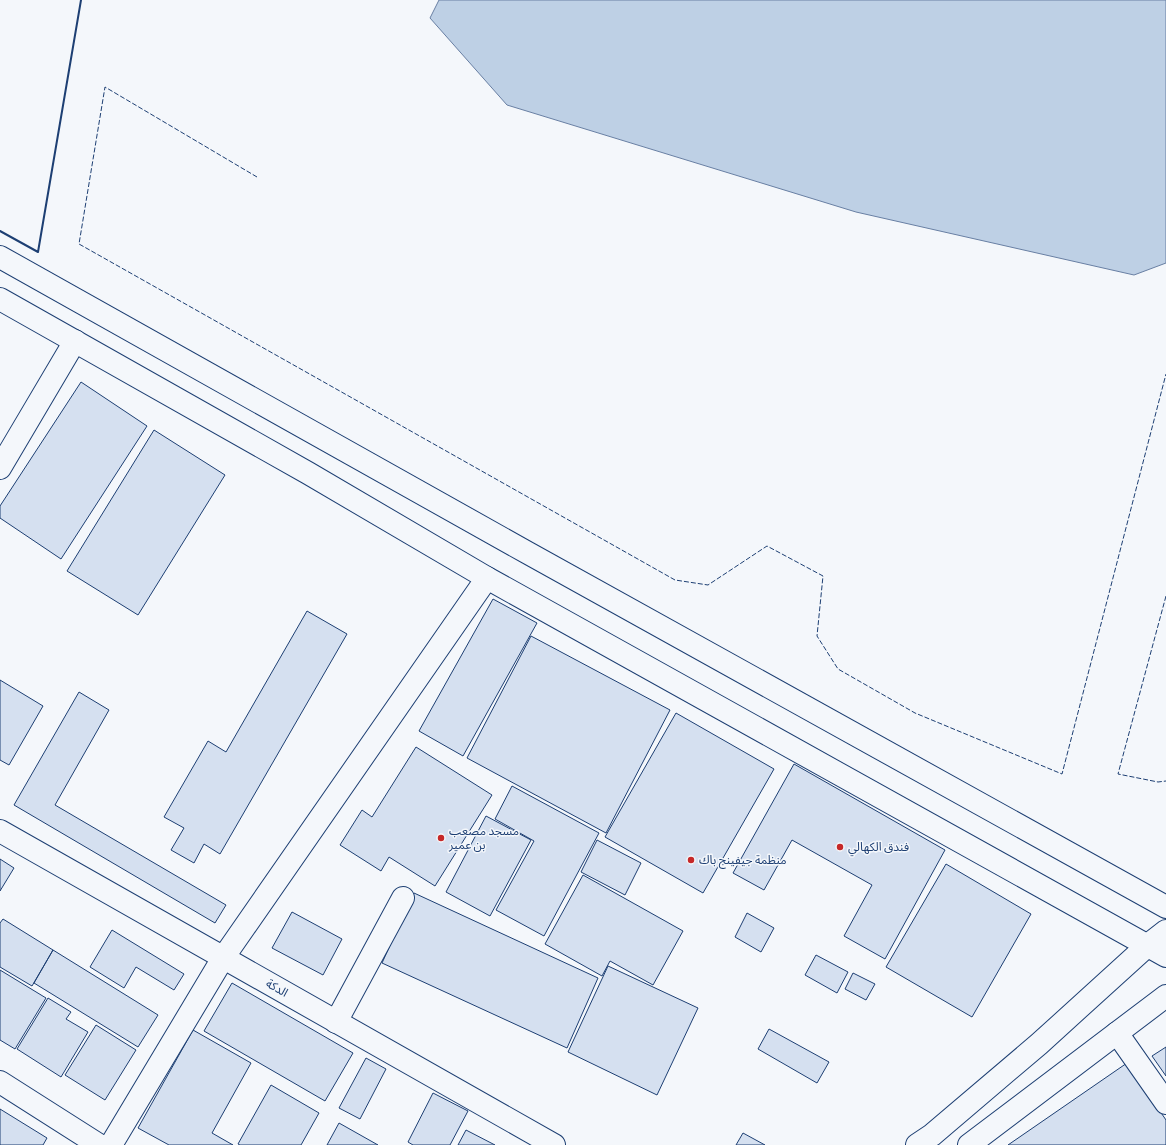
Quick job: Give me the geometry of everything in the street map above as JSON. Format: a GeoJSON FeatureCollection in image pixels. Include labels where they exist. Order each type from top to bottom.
{"type":"FeatureCollection","features":[{"type":"Feature","properties":{"kind":"main road"},"geometry":{"type":"LineString","coordinates":[[0,257],[542,561],[1166,907]]}},
{"type":"Feature","properties":{"kind":"main road"},"geometry":{"type":"LineString","coordinates":[[0,299],[308,473],[487,578],[1157,950]]}},
{"type":"Feature","properties":{"kind":"main road"},"geometry":{"type":"LineString","coordinates":[[0,468],[75,341]]}},
{"type":"Feature","properties":{"kind":"main road"},"geometry":{"type":"LineString","coordinates":[[111,1145],[223,958],[487,578]]}},
{"type":"Feature","properties":{"kind":"main road","name":"الدكة"},"geometry":{"type":"LineString","coordinates":[[0,831],[554,1145]]}},
{"type":"Feature","properties":{"kind":"main road"},"geometry":{"type":"LineString","coordinates":[[336,1022],[403,898]]}},
{"type":"Feature","properties":{"kind":"main road"},"geometry":{"type":"LineString","coordinates":[[917,1145],[932,1135],[1039,1044],[1157,950],[1166,931]]}},
{"type":"Feature","properties":{"kind":"main road"},"geometry":{"type":"LineString","coordinates":[[969,1145],[1166,996]]}},
{"type":"Feature","properties":{"kind":"main road"},"geometry":{"type":"LineString","coordinates":[[1117,1033],[1166,1103]]}},
{"type":"Feature","properties":{"kind":"main road"},"geometry":{"type":"LineString","coordinates":[[0,1082],[99,1145]]}},
{"type":"Feature","properties":{"kind":"water"},"geometry":{"type":"Polygon","coordinates":[[[439,0],[1166,0],[1166,263],[1134,275],[856,212],[507,105],[430,18],[439,0]]]}},
{"type":"Feature","properties":{"kind":"building"},"geometry":{"type":"Polygon","coordinates":[[[81,382],[147,426],[61,559],[0,518],[0,506],[81,382]]]}},
{"type":"Feature","properties":{"kind":"building"},"geometry":{"type":"Polygon","coordinates":[[[154,430],[225,475],[138,615],[67,571],[154,430]]]}},
{"type":"Feature","properties":{"kind":"building"},"geometry":{"type":"Polygon","coordinates":[[[493,599],[537,623],[463,756],[419,731],[493,599]]]}},
{"type":"Feature","properties":{"kind":"building"},"geometry":{"type":"Polygon","coordinates":[[[307,611],[347,634],[220,854],[204,844],[194,863],[171,850],[184,828],[164,817],[208,741],[226,752],[307,611]]]}},
{"type":"Feature","properties":{"kind":"building"},"geometry":{"type":"Polygon","coordinates":[[[531,636],[670,710],[606,833],[467,758],[531,636]]]}},
{"type":"Feature","properties":{"kind":"building"},"geometry":{"type":"Polygon","coordinates":[[[0,680],[43,706],[9,765],[0,760],[0,680]]]}},
{"type":"Feature","properties":{"kind":"building"},"geometry":{"type":"Polygon","coordinates":[[[79,692],[109,710],[55,805],[226,905],[215,923],[14,805],[79,692]]]}},
{"type":"Feature","properties":{"kind":"building"},"geometry":{"type":"Polygon","coordinates":[[[676,713],[774,769],[703,893],[605,837],[676,713]]]}},
{"type":"Feature","properties":{"kind":"building"},"geometry":{"type":"Polygon","coordinates":[[[416,747],[492,795],[435,886],[389,857],[381,871],[340,845],[362,810],[372,817],[416,747]]]}},
{"type":"Feature","properties":{"kind":"building"},"geometry":{"type":"Polygon","coordinates":[[[794,764],[945,850],[885,959],[844,936],[872,885],[792,840],[764,890],[733,873],[794,764]]]}},
{"type":"Feature","properties":{"kind":"building"},"geometry":{"type":"Polygon","coordinates":[[[512,786],[599,833],[544,936],[496,910],[534,841],[495,819],[512,786]]]}},
{"type":"Feature","properties":{"kind":"building"},"geometry":{"type":"Polygon","coordinates":[[[486,816],[531,840],[490,916],[446,892],[486,816]]]}},
{"type":"Feature","properties":{"kind":"building"},"geometry":{"type":"Polygon","coordinates":[[[597,840],[641,863],[625,895],[581,872],[597,840]]]}},
{"type":"Feature","properties":{"kind":"building"},"geometry":{"type":"Polygon","coordinates":[[[0,859],[14,868],[0,891],[0,859]]]}},
{"type":"Feature","properties":{"kind":"building"},"geometry":{"type":"Polygon","coordinates":[[[946,864],[1031,914],[972,1017],[886,967],[946,864]]]}},
{"type":"Feature","properties":{"kind":"building"},"geometry":{"type":"Polygon","coordinates":[[[583,875],[683,931],[653,985],[610,961],[602,976],[545,944],[583,875]]]}},
{"type":"Feature","properties":{"kind":"building"},"geometry":{"type":"Polygon","coordinates":[[[414,893],[598,978],[567,1048],[382,963],[414,893]]]}},
{"type":"Feature","properties":{"kind":"building"},"geometry":{"type":"Polygon","coordinates":[[[292,912],[342,939],[323,975],[272,948],[292,912]]]}},
{"type":"Feature","properties":{"kind":"building"},"geometry":{"type":"Polygon","coordinates":[[[747,913],[774,928],[761,952],[735,937],[747,913]]]}},
{"type":"Feature","properties":{"kind":"building"},"geometry":{"type":"Polygon","coordinates":[[[3,919],[53,950],[32,986],[0,967],[0,923],[3,919]]]}},
{"type":"Feature","properties":{"kind":"building"},"geometry":{"type":"Polygon","coordinates":[[[112,930],[184,974],[174,990],[136,967],[124,988],[90,967],[112,930]]]}},
{"type":"Feature","properties":{"kind":"building"},"geometry":{"type":"Polygon","coordinates":[[[53,950],[158,1015],[138,1047],[34,983],[53,950]]]}},
{"type":"Feature","properties":{"kind":"building"},"geometry":{"type":"Polygon","coordinates":[[[816,955],[848,972],[837,993],[805,975],[816,955]]]}},
{"type":"Feature","properties":{"kind":"building"},"geometry":{"type":"Polygon","coordinates":[[[608,966],[698,1008],[657,1095],[568,1052],[608,966]]]}},
{"type":"Feature","properties":{"kind":"building"},"geometry":{"type":"Polygon","coordinates":[[[0,970],[46,998],[15,1049],[0,1040],[0,970]]]}},
{"type":"Feature","properties":{"kind":"building"},"geometry":{"type":"Polygon","coordinates":[[[853,973],[875,984],[866,1000],[845,989],[853,973]]]}},
{"type":"Feature","properties":{"kind":"building"},"geometry":{"type":"Polygon","coordinates":[[[232,983],[353,1053],[325,1101],[204,1031],[232,983]]]}},
{"type":"Feature","properties":{"kind":"building"},"geometry":{"type":"Polygon","coordinates":[[[48,998],[71,1012],[66,1019],[88,1032],[61,1077],[17,1049],[48,998]]]}},
{"type":"Feature","properties":{"kind":"building"},"geometry":{"type":"Polygon","coordinates":[[[96,1025],[136,1050],[105,1100],[65,1075],[96,1025]]]}},
{"type":"Feature","properties":{"kind":"building"},"geometry":{"type":"Polygon","coordinates":[[[769,1029],[829,1062],[817,1083],[758,1049],[769,1029]]]}},
{"type":"Feature","properties":{"kind":"building"},"geometry":{"type":"Polygon","coordinates":[[[193,1030],[251,1063],[212,1133],[233,1145],[169,1145],[138,1128],[193,1030]]]}},
{"type":"Feature","properties":{"kind":"building"},"geometry":{"type":"Polygon","coordinates":[[[1166,1047],[1166,1076],[1152,1056],[1166,1047]]]}},
{"type":"Feature","properties":{"kind":"building"},"geometry":{"type":"Polygon","coordinates":[[[366,1058],[386,1069],[360,1119],[339,1108],[366,1058]]]}},
{"type":"Feature","properties":{"kind":"building"},"geometry":{"type":"Polygon","coordinates":[[[1127,1063],[1166,1120],[1166,1145],[1008,1145],[1127,1063]]]}},
{"type":"Feature","properties":{"kind":"building"},"geometry":{"type":"Polygon","coordinates":[[[271,1085],[319,1113],[301,1145],[238,1144],[271,1085]]]}},
{"type":"Feature","properties":{"kind":"building"},"geometry":{"type":"Polygon","coordinates":[[[433,1093],[468,1111],[450,1145],[413,1145],[408,1142],[433,1093]]]}},
{"type":"Feature","properties":{"kind":"building"},"geometry":{"type":"Polygon","coordinates":[[[0,1109],[47,1138],[43,1145],[0,1145],[0,1109]]]}},
{"type":"Feature","properties":{"kind":"building"},"geometry":{"type":"Polygon","coordinates":[[[339,1123],[378,1145],[327,1145],[339,1123]]]}},
{"type":"Feature","properties":{"kind":"building"},"geometry":{"type":"Polygon","coordinates":[[[466,1130],[495,1145],[458,1145],[466,1130]]]}},
{"type":"Feature","properties":{"kind":"building"},"geometry":{"type":"Polygon","coordinates":[[[743,1133],[765,1145],[736,1145],[743,1133]]]}},
{"type":"Feature","properties":{"kind":"fence"},"geometry":{"type":"LineString","coordinates":[[257,177],[105,87],[79,244],[675,580],[708,585],[767,546],[823,576],[817,636],[838,669],[915,713],[1062,774],[1166,374]]}},
{"type":"Feature","properties":{"kind":"fence"},"geometry":{"type":"LineString","coordinates":[[1166,596],[1118,774],[1158,782],[1166,781]]}},
{"type":"Feature","properties":{"kind":"wall"},"geometry":{"type":"LineString","coordinates":[[0,231],[38,252],[81,0]]}},
{"type":"Feature","properties":{"kind":"place","name":"مسجد مصعب بن عمير"},"geometry":{"type":"Point","coordinates":[441,838]}},
{"type":"Feature","properties":{"kind":"place","name":"فندق الكهالي"},"geometry":{"type":"Point","coordinates":[840,847]}},
{"type":"Feature","properties":{"kind":"place","name":"منظمة جيفينج باك"},"geometry":{"type":"Point","coordinates":[691,860]}}]}
